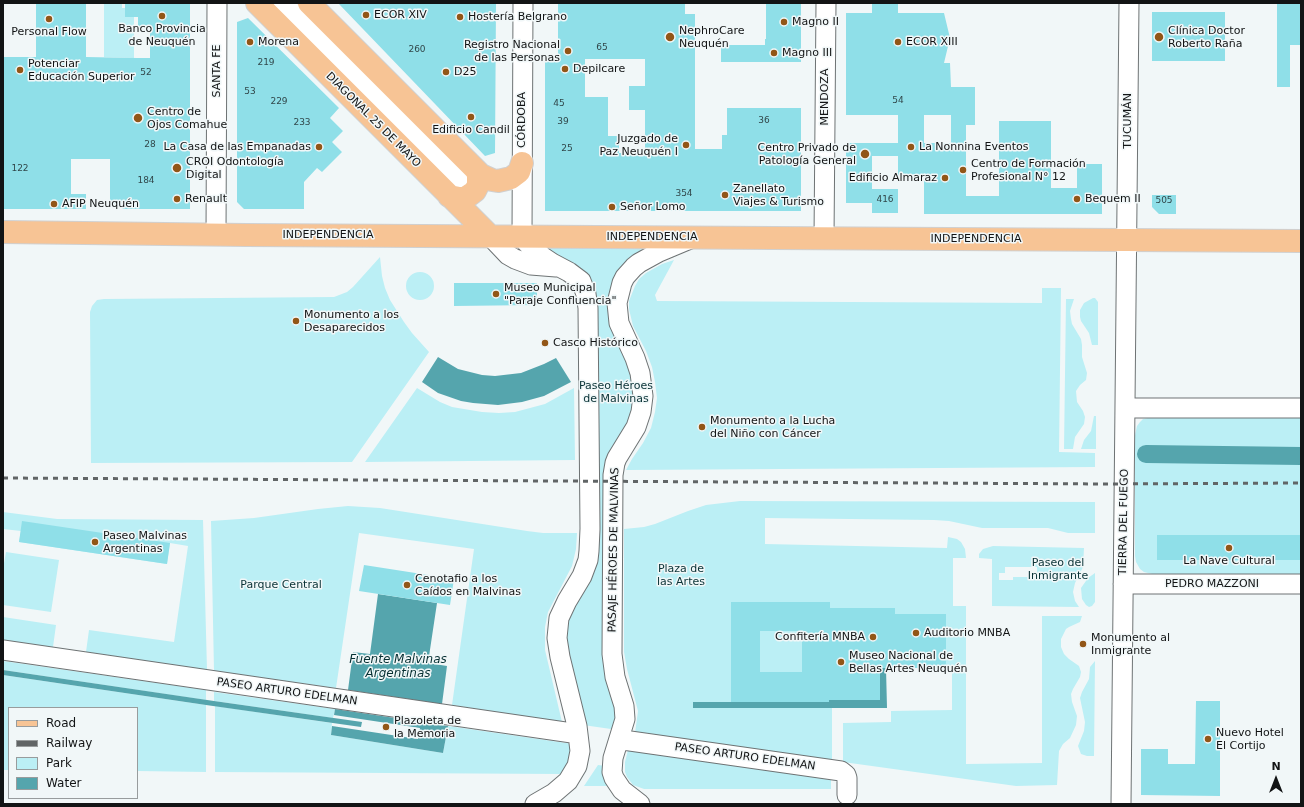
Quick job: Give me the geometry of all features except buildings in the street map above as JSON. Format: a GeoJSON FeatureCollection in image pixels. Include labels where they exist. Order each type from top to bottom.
{"type":"FeatureCollection","features":[{"type":"Feature","properties":{"kind":"main road","name":"DIAGONAL 25 DE MAYO"},"geometry":{"type":"LineString","coordinates":[[257,3],[461,181],[486,178],[492,180],[505,180],[516,175],[519,172],[522,163]]}},
{"type":"Feature","properties":{"kind":"main road","name":"DIAGONAL 25 DE MAYO"},"geometry":{"type":"LineString","coordinates":[[309,3],[461,181],[490,236]]}},
{"type":"Feature","properties":{"kind":"main road","name":"INDEPENDENCIA"},"geometry":{"type":"LineString","coordinates":[[3,232],[216,235],[1301,241]]}},
{"type":"Feature","properties":{"kind":"street","name":"SANTA FE"},"geometry":{"type":"LineString","coordinates":[[216,235],[217,3]]}},
{"type":"Feature","properties":{"kind":"street"},"geometry":{"type":"LineString","coordinates":[[283,3],[461,181]]}},
{"type":"Feature","properties":{"kind":"street","name":"CÓRDOBA"},"geometry":{"type":"LineString","coordinates":[[522,236],[523,3]]}},
{"type":"Feature","properties":{"kind":"street","name":"MENDOZA"},"geometry":{"type":"LineString","coordinates":[[824,238],[826,3]]}},
{"type":"Feature","properties":{"kind":"street","name":"TUCUMÁN"},"geometry":{"type":"LineString","coordinates":[[1127,240],[1129,3]]}},
{"type":"Feature","properties":{"kind":"street"},"geometry":{"type":"LineString","coordinates":[[490,236],[508,255],[515,259],[531,264],[561,268]]}},
{"type":"Feature","properties":{"kind":"street"},"geometry":{"type":"LineString","coordinates":[[522,236],[543,257],[581,281],[586,294],[588,308],[589,551],[588,560],[582,576],[562,610],[558,638],[560,657],[578,726],[580,751],[577,766],[568,781],[554,793],[535,804]]}},
{"type":"Feature","properties":{"kind":"street","name":"PASAJE HÉROES DE MALVINAS"},"geometry":{"type":"LineString","coordinates":[[640,804],[622,790],[612,772],[613,758],[625,719],[624,706],[616,678],[612,654],[613,475],[617,458],[638,423],[643,396],[640,372],[619,323],[617,303],[622,283],[634,267],[654,254],[693,238]]}},
{"type":"Feature","properties":{"kind":"street","name":"TIERRA DEL FUEGO"},"geometry":{"type":"LineString","coordinates":[[1121,804],[1127,240]]}},
{"type":"Feature","properties":{"kind":"street"},"geometry":{"type":"LineString","coordinates":[[1125,408],[1301,408]]}},
{"type":"Feature","properties":{"kind":"street","name":"PEDRO MAZZONI"},"geometry":{"type":"LineString","coordinates":[[1123,584],[1301,584]]}},
{"type":"Feature","properties":{"kind":"street","name":"PASEO ARTURO EDELMAN"},"geometry":{"type":"LineString","coordinates":[[3,650],[572,733]]}},
{"type":"Feature","properties":{"kind":"street","name":"PASEO ARTURO EDELMAN"},"geometry":{"type":"LineString","coordinates":[[623,740],[837,770],[844,773],[847,778],[847,795]]}},
{"type":"Feature","properties":{"kind":"green space"},"geometry":{"type":"Polygon","coordinates":[[[104,3],[122,3],[122,8],[125,8],[134,17],[134,58],[104,57],[104,3]]]}},
{"type":"Feature","properties":{"kind":"green space","name":"Paseo Héroes de Malvinas"},"geometry":{"type":"Polygon","coordinates":[[[657,247],[622,274],[628,354],[637,403],[615,451],[610,676],[618,730],[583,725],[565,650],[564,627],[580,593],[585,273],[566,259],[550,254],[548,249],[657,247]]]}},
{"type":"Feature","properties":{"kind":"green space"},"geometry":{"type":"Polygon","coordinates":[[[380,257],[382,276],[390,300],[412,333],[429,352],[352,462],[91,463],[90,312],[92,306],[97,300],[334,297],[347,292],[353,287],[380,257]]]}},
{"type":"Feature","properties":{"kind":"green space"},"geometry":{"type":"Polygon","coordinates":[[[674,260],[655,295],[657,301],[1042,303],[1042,288],[1061,288],[1059,452],[1095,453],[1095,467],[626,470],[651,428],[657,398],[652,367],[646,351],[633,326],[629,309],[629,301],[639,279],[646,273],[662,264],[674,260]]]}},
{"type":"Feature","properties":{"kind":"green space"},"geometry":{"type":"Polygon","coordinates":[[[420,272],[430,276],[434,286],[430,296],[420,300],[410,296],[406,286],[410,276],[420,272]]]}},
{"type":"Feature","properties":{"kind":"green space"},"geometry":{"type":"Polygon","coordinates":[[[1095,298],[1098,302],[1098,345],[1092,345],[1089,333],[1080,317],[1080,310],[1084,303],[1095,298]]]}},
{"type":"Feature","properties":{"kind":"green space"},"geometry":{"type":"Polygon","coordinates":[[[1066,299],[1074,299],[1070,311],[1071,319],[1072,324],[1081,339],[1082,357],[1087,373],[1086,380],[1076,391],[1077,402],[1085,417],[1084,424],[1075,437],[1073,449],[1064,449],[1066,299]]]}},
{"type":"Feature","properties":{"kind":"green space"},"geometry":{"type":"Polygon","coordinates":[[[417,388],[440,402],[452,407],[499,413],[515,412],[545,404],[574,388],[575,460],[365,462],[417,388]]]}},
{"type":"Feature","properties":{"kind":"green space"},"geometry":{"type":"Polygon","coordinates":[[[1094,416],[1096,416],[1096,449],[1081,449],[1084,440],[1091,431],[1094,416]]]}},
{"type":"Feature","properties":{"kind":"green space"},"geometry":{"type":"Polygon","coordinates":[[[1152,417],[1301,417],[1301,574],[1152,574],[1144,572],[1140,569],[1136,562],[1135,556],[1135,435],[1137,426],[1140,422],[1143,419],[1152,417]]]}},
{"type":"Feature","properties":{"kind":"green space","name":"Plaza de las Artes"},"geometry":{"type":"Polygon","coordinates":[[[740,501],[1095,502],[1095,533],[1068,533],[1048,528],[982,528],[949,521],[934,520],[765,518],[765,544],[947,548],[948,537],[957,539],[961,542],[965,549],[966,558],[953,558],[953,606],[966,606],[966,764],[1042,763],[1042,616],[1082,616],[1080,622],[1066,629],[1061,639],[1061,647],[1064,654],[1079,666],[1081,672],[1071,694],[1077,716],[1076,725],[1070,738],[1063,744],[1059,751],[1057,785],[1016,786],[843,762],[843,723],[891,722],[891,711],[952,710],[952,668],[946,668],[946,614],[895,614],[895,608],[830,608],[830,602],[731,602],[731,702],[693,702],[693,708],[832,708],[832,760],[635,733],[638,711],[624,652],[624,529],[644,527],[655,524],[706,505],[740,501]]]}},
{"type":"Feature","properties":{"kind":"green space","name":"Parque Central"},"geometry":{"type":"Polygon","coordinates":[[[348,506],[380,508],[543,533],[577,533],[576,549],[572,566],[548,612],[545,627],[545,650],[562,722],[452,705],[474,549],[359,533],[336,688],[214,671],[211,521],[254,518],[348,506]]]}},
{"type":"Feature","properties":{"kind":"green space"},"geometry":{"type":"Polygon","coordinates":[[[3,512],[57,519],[203,520],[207,670],[86,652],[89,630],[174,642],[188,546],[170,543],[167,564],[19,542],[21,531],[3,529],[3,512]]]}},
{"type":"Feature","properties":{"kind":"green space","name":"Paseo del Inmigrante"},"geometry":{"type":"Polygon","coordinates":[[[993,546],[1084,548],[1083,567],[1075,583],[1073,592],[1075,601],[1079,607],[992,606],[992,559],[979,558],[979,554],[983,549],[993,546]],[[1005,567],[1005,573],[999,573],[999,580],[1013,580],[1013,577],[1037,577],[1037,567],[1005,567]]]}},
{"type":"Feature","properties":{"kind":"green space"},"geometry":{"type":"Polygon","coordinates":[[[6,552],[59,560],[51,612],[3,605],[3,569],[6,552]]]}},
{"type":"Feature","properties":{"kind":"green space","name":"Paseo del Inmigrante"},"geometry":{"type":"Polygon","coordinates":[[[1095,573],[1095,602],[1089,607],[1082,599],[1081,588],[1088,578],[1095,573]]]}},
{"type":"Feature","properties":{"kind":"green space"},"geometry":{"type":"Polygon","coordinates":[[[3,617],[56,625],[53,647],[3,640],[3,617]]]}},
{"type":"Feature","properties":{"kind":"green space"},"geometry":{"type":"Polygon","coordinates":[[[760,631],[802,631],[802,672],[760,672],[760,631]]]}},
{"type":"Feature","properties":{"kind":"green space"},"geometry":{"type":"Polygon","coordinates":[[[3,661],[206,690],[206,700],[3,670],[3,661]]]}},
{"type":"Feature","properties":{"kind":"green space"},"geometry":{"type":"Polygon","coordinates":[[[1095,661],[1094,756],[1087,756],[1081,754],[1078,746],[1084,731],[1085,722],[1080,698],[1089,679],[1090,667],[1095,661]]]}},
{"type":"Feature","properties":{"kind":"green space"},"geometry":{"type":"Polygon","coordinates":[[[3,675],[206,705],[206,772],[138,771],[138,707],[8,707],[8,770],[3,770],[3,675]]]}},
{"type":"Feature","properties":{"kind":"green space"},"geometry":{"type":"Polygon","coordinates":[[[214,692],[335,709],[333,718],[214,701],[214,692]]]}},
{"type":"Feature","properties":{"kind":"green space"},"geometry":{"type":"Polygon","coordinates":[[[215,706],[332,723],[331,735],[443,753],[448,726],[573,744],[569,762],[561,774],[215,772],[215,706]]]}},
{"type":"Feature","properties":{"kind":"green space"},"geometry":{"type":"Polygon","coordinates":[[[628,750],[831,778],[831,789],[644,789],[633,785],[627,777],[625,772],[625,762],[628,750]]]}},
{"type":"Feature","properties":{"kind":"green space"},"geometry":{"type":"Polygon","coordinates":[[[598,765],[606,766],[613,786],[584,786],[598,765]]]}},
{"type":"Feature","properties":{"kind":"water"},"geometry":{"type":"Polygon","coordinates":[[[438,357],[458,369],[482,375],[495,376],[521,373],[556,358],[571,382],[544,396],[522,402],[498,405],[461,401],[438,393],[422,382],[438,357]]]}},
{"type":"Feature","properties":{"kind":"water","name":"Fuente Malvinas Argentinas"},"geometry":{"type":"Polygon","coordinates":[[[378,594],[437,603],[428,663],[447,666],[442,704],[348,690],[353,652],[370,654],[378,594]]]}},
{"type":"Feature","properties":{"kind":"water"},"geometry":{"type":"Polygon","coordinates":[[[880,651],[886,668],[887,708],[693,708],[693,702],[829,702],[829,700],[879,700],[880,651]]]}},
{"type":"Feature","properties":{"kind":"water"},"geometry":{"type":"Polygon","coordinates":[[[3,670],[362,722],[361,727],[206,705],[3,675],[3,670]]]}},
{"type":"Feature","properties":{"kind":"water"},"geometry":{"type":"Polygon","coordinates":[[[335,709],[448,726],[443,753],[331,735],[332,726],[418,739],[420,728],[334,715],[335,709]]]}},
{"type":"Feature","properties":{"kind":"waterway"},"geometry":{"type":"LineString","coordinates":[[1146,454],[1301,456]]}},
{"type":"Feature","properties":{"kind":"railway"},"geometry":{"type":"LineString","coordinates":[[3,478],[1107,484],[1301,483]]}},
{"type":"Feature","properties":{"kind":"place","name":"ECOR XIV"},"geometry":{"type":"Point","coordinates":[366,15]}},
{"type":"Feature","properties":{"kind":"place","name":"Banco Provincia de Neuquén"},"geometry":{"type":"Point","coordinates":[162,16]}},
{"type":"Feature","properties":{"kind":"place","name":"Hostería Belgrano"},"geometry":{"type":"Point","coordinates":[460,17]}},
{"type":"Feature","properties":{"kind":"place","name":"Personal Flow"},"geometry":{"type":"Point","coordinates":[49,19]}},
{"type":"Feature","properties":{"kind":"place","name":"Magno II"},"geometry":{"type":"Point","coordinates":[784,22]}},
{"type":"Feature","properties":{"kind":"place","name":"NephroCare Neuquén"},"geometry":{"type":"Point","coordinates":[670,37]}},
{"type":"Feature","properties":{"kind":"place","name":"Clínica Doctor Roberto Raña"},"geometry":{"type":"Point","coordinates":[1159,37]}},
{"type":"Feature","properties":{"kind":"place","name":"Morena"},"geometry":{"type":"Point","coordinates":[250,42]}},
{"type":"Feature","properties":{"kind":"place","name":"ECOR XIII"},"geometry":{"type":"Point","coordinates":[898,42]}},
{"type":"Feature","properties":{"kind":"place","name":"Registro Nacional de las Personas"},"geometry":{"type":"Point","coordinates":[568,51]}},
{"type":"Feature","properties":{"kind":"place","name":"Magno III"},"geometry":{"type":"Point","coordinates":[774,53]}},
{"type":"Feature","properties":{"kind":"place","name":"Depilcare"},"geometry":{"type":"Point","coordinates":[565,69]}},
{"type":"Feature","properties":{"kind":"place","name":"Potenciar Educación Superior"},"geometry":{"type":"Point","coordinates":[20,70]}},
{"type":"Feature","properties":{"kind":"place","name":"D25"},"geometry":{"type":"Point","coordinates":[446,72]}},
{"type":"Feature","properties":{"kind":"place","name":"Edificio Candil"},"geometry":{"type":"Point","coordinates":[471,117]}},
{"type":"Feature","properties":{"kind":"place","name":"Centro de Ojos Comahue"},"geometry":{"type":"Point","coordinates":[138,118]}},
{"type":"Feature","properties":{"kind":"place","name":"Juzgado de Paz Neuquén I"},"geometry":{"type":"Point","coordinates":[686,145]}},
{"type":"Feature","properties":{"kind":"place","name":"La Casa de las Empanadas"},"geometry":{"type":"Point","coordinates":[319,147]}},
{"type":"Feature","properties":{"kind":"place","name":"La Nonnina Eventos"},"geometry":{"type":"Point","coordinates":[911,147]}},
{"type":"Feature","properties":{"kind":"place","name":"Centro Privado de Patología General"},"geometry":{"type":"Point","coordinates":[865,154]}},
{"type":"Feature","properties":{"kind":"place","name":"CROI Odontología Digital"},"geometry":{"type":"Point","coordinates":[177,168]}},
{"type":"Feature","properties":{"kind":"place","name":"Centro de Formación Profesional N° 12"},"geometry":{"type":"Point","coordinates":[963,170]}},
{"type":"Feature","properties":{"kind":"place","name":"Edificio Almaraz"},"geometry":{"type":"Point","coordinates":[945,178]}},
{"type":"Feature","properties":{"kind":"place","name":"Zanellato Viajes & Turismo"},"geometry":{"type":"Point","coordinates":[725,195]}},
{"type":"Feature","properties":{"kind":"place","name":"Renault"},"geometry":{"type":"Point","coordinates":[177,199]}},
{"type":"Feature","properties":{"kind":"place","name":"Bequem II"},"geometry":{"type":"Point","coordinates":[1077,199]}},
{"type":"Feature","properties":{"kind":"place","name":"AFIP Neuquén"},"geometry":{"type":"Point","coordinates":[54,204]}},
{"type":"Feature","properties":{"kind":"place","name":"Señor Lomo"},"geometry":{"type":"Point","coordinates":[612,207]}},
{"type":"Feature","properties":{"kind":"place","name":"Museo Municipal \"Paraje Confluencia\""},"geometry":{"type":"Point","coordinates":[496,294]}},
{"type":"Feature","properties":{"kind":"place","name":"Monumento a los Desaparecidos"},"geometry":{"type":"Point","coordinates":[296,321]}},
{"type":"Feature","properties":{"kind":"place","name":"Casco Histórico"},"geometry":{"type":"Point","coordinates":[545,343]}},
{"type":"Feature","properties":{"kind":"place","name":"Monumento a la Lucha del Niño con Cáncer"},"geometry":{"type":"Point","coordinates":[702,427]}},
{"type":"Feature","properties":{"kind":"place","name":"Paseo Malvinas Argentinas"},"geometry":{"type":"Point","coordinates":[95,542]}},
{"type":"Feature","properties":{"kind":"place","name":"La Nave Cultural"},"geometry":{"type":"Point","coordinates":[1229,548]}},
{"type":"Feature","properties":{"kind":"place","name":"Cenotafio a los Caídos en Malvinas"},"geometry":{"type":"Point","coordinates":[407,585]}},
{"type":"Feature","properties":{"kind":"place","name":"Auditorio MNBA"},"geometry":{"type":"Point","coordinates":[916,633]}},
{"type":"Feature","properties":{"kind":"place","name":"Confitería MNBA"},"geometry":{"type":"Point","coordinates":[873,637]}},
{"type":"Feature","properties":{"kind":"place","name":"Monumento al Inmigrante"},"geometry":{"type":"Point","coordinates":[1083,644]}},
{"type":"Feature","properties":{"kind":"place","name":"Museo Nacional de Bellas Artes Neuquén"},"geometry":{"type":"Point","coordinates":[841,662]}},
{"type":"Feature","properties":{"kind":"place","name":"Plazoleta de la Memoria"},"geometry":{"type":"Point","coordinates":[386,727]}},
{"type":"Feature","properties":{"kind":"place","name":"Nuevo Hotel El Cortijo"},"geometry":{"type":"Point","coordinates":[1208,739]}}]}
